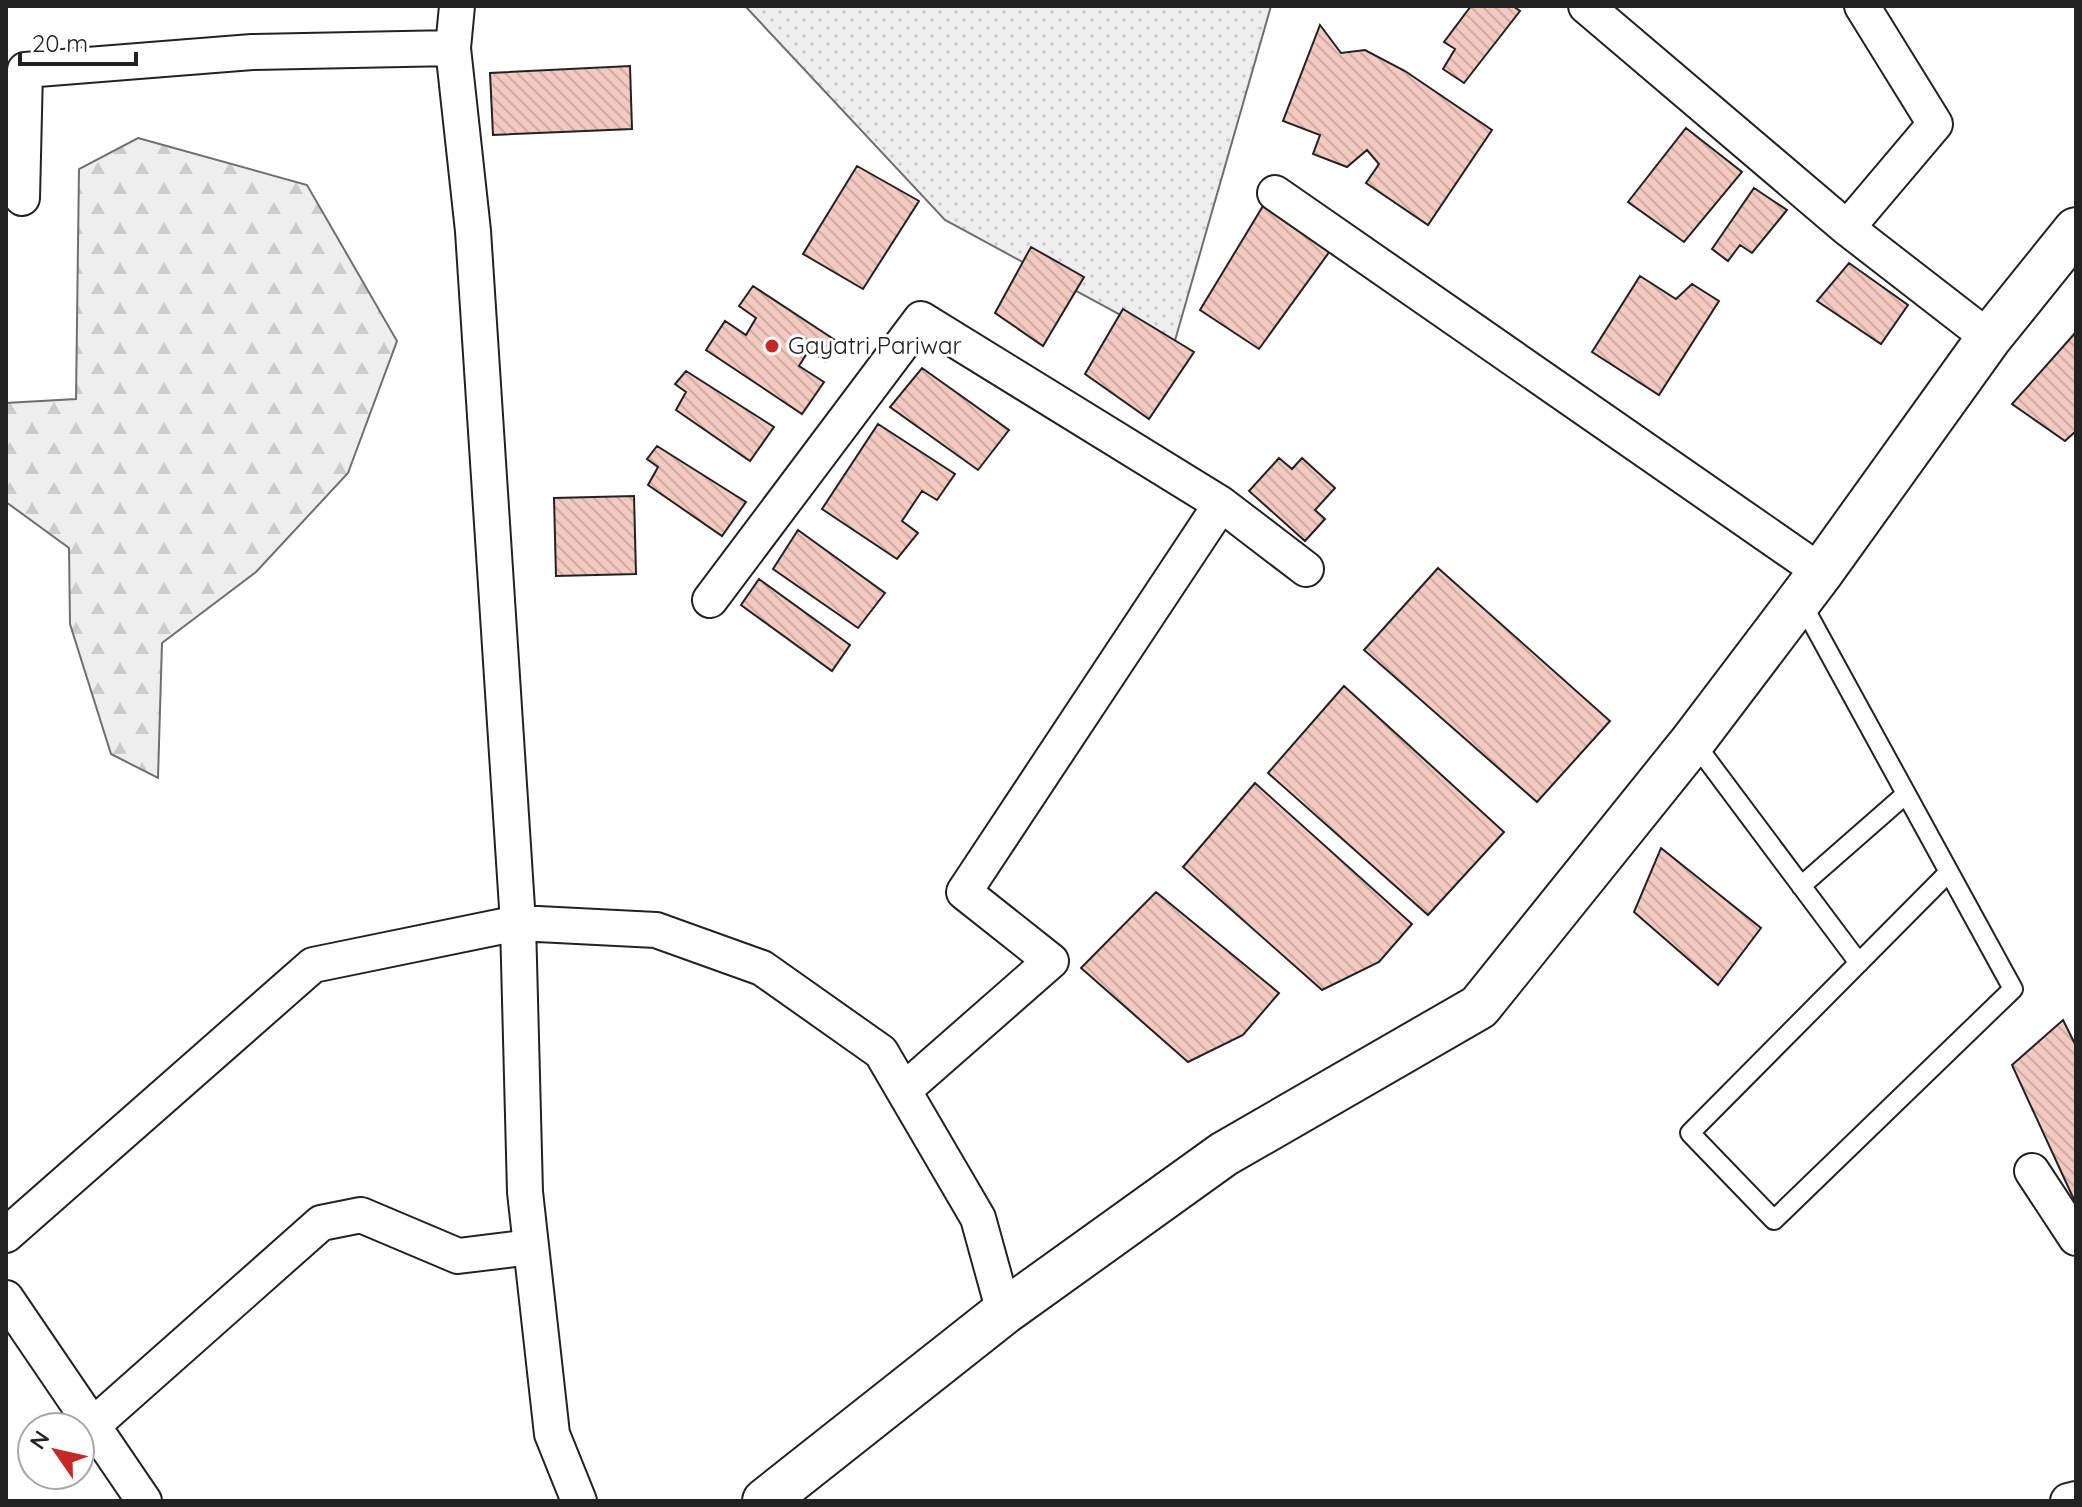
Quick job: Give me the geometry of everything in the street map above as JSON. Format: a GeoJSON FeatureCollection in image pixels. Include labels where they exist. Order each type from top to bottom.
{"type":"FeatureCollection","features":[{"type":"Feature","properties":{"kind":"street"},"geometry":{"type":"LineString","coordinates":[[457,6],[453,48],[473,231],[518,923],[525,1192],[552,1434],[579,1501]]}},
{"type":"Feature","properties":{"kind":"street"},"geometry":{"type":"LineString","coordinates":[[1586,6],[1847,228],[1989,338]]}},
{"type":"Feature","properties":{"kind":"street"},"geometry":{"type":"LineString","coordinates":[[1847,228],[1935,124],[1862,6]]}},
{"type":"Feature","properties":{"kind":"street"},"geometry":{"type":"LineString","coordinates":[[22,198],[25,70],[252,52],[453,48]]}},
{"type":"Feature","properties":{"kind":"street"},"geometry":{"type":"LineString","coordinates":[[1275,193],[1810,586]]}},
{"type":"Feature","properties":{"kind":"street"},"geometry":{"type":"LineString","coordinates":[[765,1501],[1004,1312],[1224,1154],[1479,1007],[1693,741],[1810,586],[1989,338],[2076,230]]}},
{"type":"Feature","properties":{"kind":"street"},"geometry":{"type":"LineString","coordinates":[[710,600],[921,319],[1221,504],[1306,569]]}},
{"type":"Feature","properties":{"kind":"street"},"geometry":{"type":"LineString","coordinates":[[904,1090],[1051,961],[964,892],[1221,504]]}},
{"type":"Feature","properties":{"kind":"street"},"geometry":{"type":"LineString","coordinates":[[6,1235],[313,965],[518,923],[656,930],[762,968],[881,1052],[978,1218],[1004,1312]]}},
{"type":"Feature","properties":{"kind":"street"},"geometry":{"type":"LineString","coordinates":[[2032,1171],[2076,1238]]}},
{"type":"Feature","properties":{"kind":"street"},"geometry":{"type":"LineString","coordinates":[[96,1423],[321,1223],[361,1215],[458,1256],[531,1247]]}},
{"type":"Feature","properties":{"kind":"street"},"geometry":{"type":"LineString","coordinates":[[6,1298],[80,1411]]}},
{"type":"Feature","properties":{"kind":"street"},"geometry":{"type":"LineString","coordinates":[[96,1434],[144,1501]]}},
{"type":"Feature","properties":{"kind":"street"},"geometry":{"type":"LineString","coordinates":[[2068,1501],[2076,1499]]}},
{"type":"Feature","properties":{"kind":"lane"},"geometry":{"type":"LineString","coordinates":[[1810,586],[1906,794],[1949,872],[2013,989],[1774,1220],[1690,1133],[1949,872]]}},
{"type":"Feature","properties":{"kind":"lane"},"geometry":{"type":"LineString","coordinates":[[1693,741],[1859,963]]}},
{"type":"Feature","properties":{"kind":"lane"},"geometry":{"type":"LineString","coordinates":[[1801,886],[1906,794]]}},
{"type":"Feature","properties":{"kind":"green space"},"geometry":{"type":"Polygon","coordinates":[[[745,6],[1271,6],[1174,344],[945,220],[745,6]]]}},
{"type":"Feature","properties":{"kind":"green space"},"geometry":{"type":"Polygon","coordinates":[[[138,138],[307,185],[397,341],[348,473],[256,572],[162,643],[158,778],[111,754],[70,624],[69,548],[6,502],[6,403],[76,399],[79,169],[138,138]]]}},
{"type":"Feature","properties":{"kind":"building"},"geometry":{"type":"Polygon","coordinates":[[[1471,6],[1513,6],[1520,11],[1464,83],[1443,69],[1455,49],[1444,42],[1471,6]]]}},
{"type":"Feature","properties":{"kind":"building"},"geometry":{"type":"Polygon","coordinates":[[[1320,25],[1341,53],[1365,50],[1405,71],[1492,130],[1428,225],[1366,183],[1379,164],[1367,150],[1347,167],[1313,154],[1320,135],[1283,121],[1320,25]]]}},
{"type":"Feature","properties":{"kind":"building"},"geometry":{"type":"Polygon","coordinates":[[[630,66],[632,129],[493,135],[490,73],[630,66]]]}},
{"type":"Feature","properties":{"kind":"building"},"geometry":{"type":"Polygon","coordinates":[[[1686,128],[1742,172],[1684,242],[1628,202],[1686,128]]]}},
{"type":"Feature","properties":{"kind":"building"},"geometry":{"type":"Polygon","coordinates":[[[857,166],[919,201],[863,289],[803,254],[857,166]]]}},
{"type":"Feature","properties":{"kind":"building"},"geometry":{"type":"Polygon","coordinates":[[[1754,188],[1787,210],[1752,253],[1740,245],[1728,261],[1712,249],[1754,188]]]}},
{"type":"Feature","properties":{"kind":"building"},"geometry":{"type":"Polygon","coordinates":[[[1263,206],[1330,251],[1259,349],[1200,310],[1263,206]]]}},
{"type":"Feature","properties":{"kind":"building"},"geometry":{"type":"Polygon","coordinates":[[[1031,247],[1084,277],[1043,346],[995,313],[1031,247]]]}},
{"type":"Feature","properties":{"kind":"building"},"geometry":{"type":"Polygon","coordinates":[[[1849,263],[1908,305],[1881,344],[1817,301],[1849,263]]]}},
{"type":"Feature","properties":{"kind":"building"},"geometry":{"type":"Polygon","coordinates":[[[1640,276],[1676,299],[1692,284],[1719,301],[1659,395],[1592,352],[1640,276]]]}},
{"type":"Feature","properties":{"kind":"building","name":"Gayatri Pariwar"},"geometry":{"type":"Polygon","coordinates":[[[753,286],[838,342],[825,361],[809,350],[799,366],[824,382],[802,414],[706,350],[725,321],[746,335],[756,318],[739,306],[753,286]]]}},
{"type":"Feature","properties":{"kind":"building"},"geometry":{"type":"Polygon","coordinates":[[[1123,309],[1194,352],[1149,419],[1085,374],[1123,309]]]}},
{"type":"Feature","properties":{"kind":"building"},"geometry":{"type":"Polygon","coordinates":[[[2076,332],[2076,431],[2065,441],[2012,404],[2076,332]]]}},
{"type":"Feature","properties":{"kind":"building"},"geometry":{"type":"Polygon","coordinates":[[[922,368],[1009,430],[978,470],[890,407],[922,368]]]}},
{"type":"Feature","properties":{"kind":"building"},"geometry":{"type":"Polygon","coordinates":[[[686,371],[774,427],[750,461],[676,410],[686,392],[675,384],[686,371]]]}},
{"type":"Feature","properties":{"kind":"building"},"geometry":{"type":"Polygon","coordinates":[[[878,424],[955,474],[937,500],[922,491],[902,521],[918,533],[897,559],[822,509],[878,424]]]}},
{"type":"Feature","properties":{"kind":"building"},"geometry":{"type":"Polygon","coordinates":[[[657,446],[746,502],[722,536],[648,485],[658,467],[647,459],[657,446]]]}},
{"type":"Feature","properties":{"kind":"building"},"geometry":{"type":"Polygon","coordinates":[[[1279,458],[1292,469],[1302,458],[1335,488],[1315,510],[1325,519],[1305,541],[1249,491],[1279,458]]]}},
{"type":"Feature","properties":{"kind":"building"},"geometry":{"type":"Polygon","coordinates":[[[634,496],[636,574],[556,576],[554,498],[634,496]]]}},
{"type":"Feature","properties":{"kind":"building"},"geometry":{"type":"Polygon","coordinates":[[[798,530],[885,593],[858,628],[773,569],[798,530]]]}},
{"type":"Feature","properties":{"kind":"building"},"geometry":{"type":"Polygon","coordinates":[[[1438,568],[1610,721],[1537,802],[1364,650],[1438,568]]]}},
{"type":"Feature","properties":{"kind":"building"},"geometry":{"type":"Polygon","coordinates":[[[759,579],[850,645],[832,671],[741,605],[759,579]]]}},
{"type":"Feature","properties":{"kind":"building"},"geometry":{"type":"Polygon","coordinates":[[[1344,686],[1504,832],[1428,915],[1268,773],[1344,686]]]}},
{"type":"Feature","properties":{"kind":"building"},"geometry":{"type":"Polygon","coordinates":[[[1255,783],[1412,924],[1379,962],[1322,990],[1183,867],[1255,783]]]}},
{"type":"Feature","properties":{"kind":"building"},"geometry":{"type":"Polygon","coordinates":[[[1661,848],[1761,928],[1718,985],[1634,912],[1661,848]]]}},
{"type":"Feature","properties":{"kind":"building"},"geometry":{"type":"Polygon","coordinates":[[[1156,892],[1279,993],[1243,1035],[1188,1062],[1081,968],[1156,892]]]}},
{"type":"Feature","properties":{"kind":"building"},"geometry":{"type":"Polygon","coordinates":[[[2063,1020],[2076,1046],[2076,1204],[2012,1065],[2063,1020]]]}},
{"type":"Feature","properties":{"kind":"place","name":"Gayatri Pariwar"},"geometry":{"type":"Point","coordinates":[772,346]}}]}
